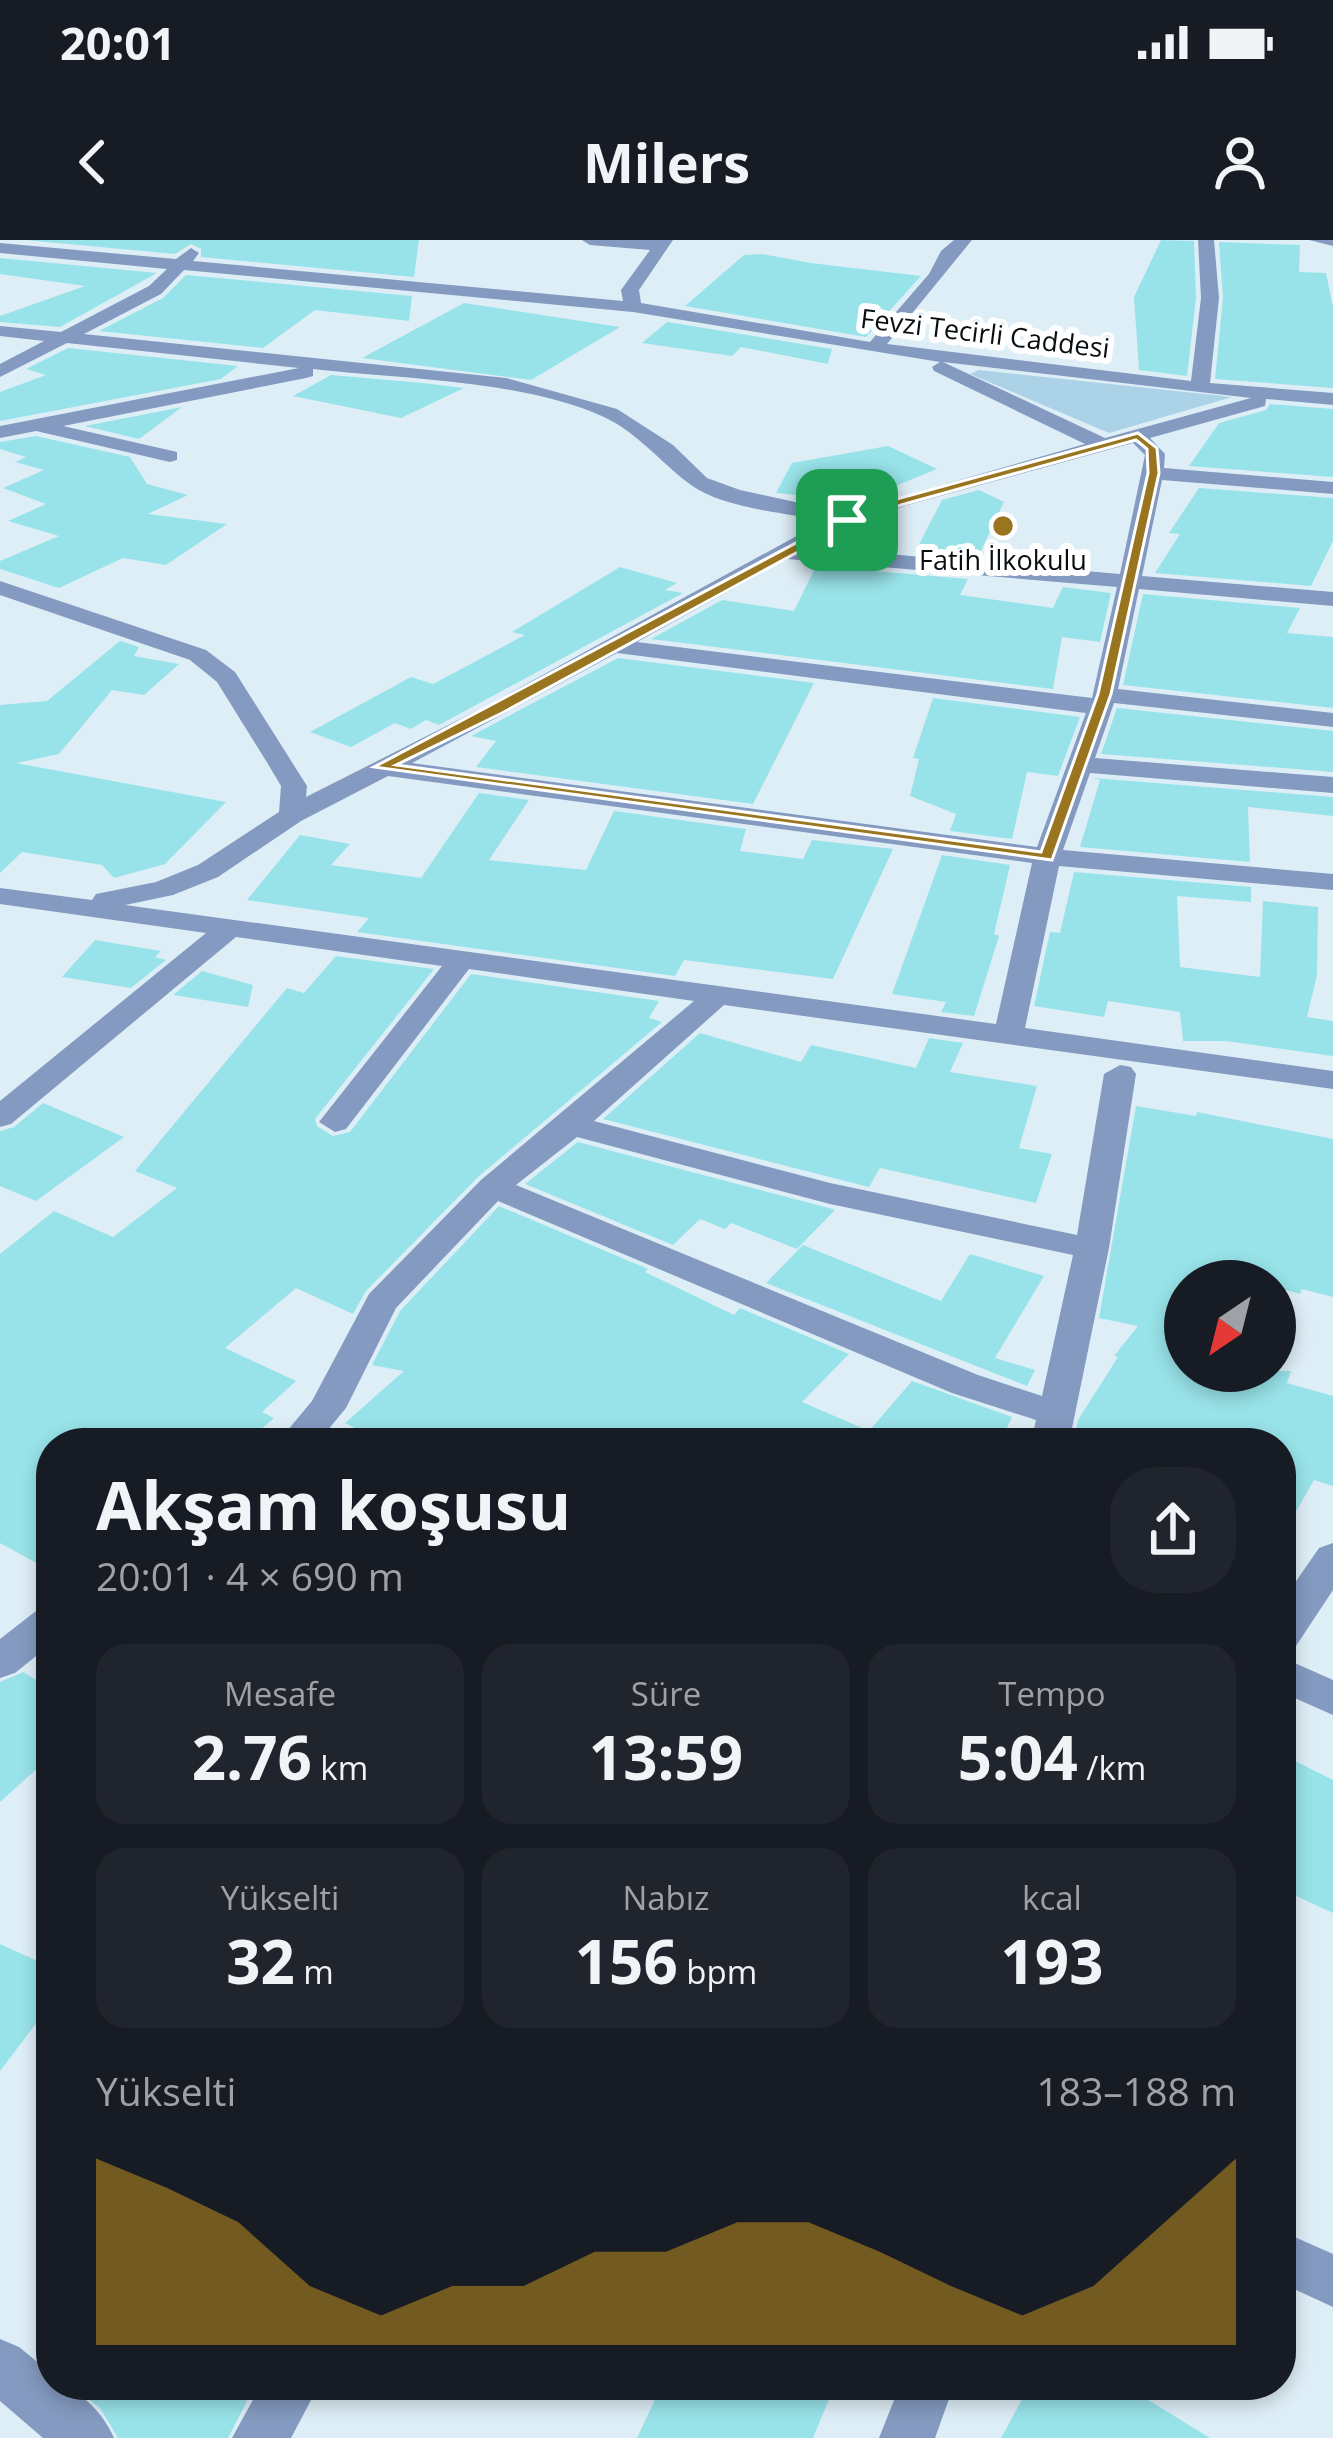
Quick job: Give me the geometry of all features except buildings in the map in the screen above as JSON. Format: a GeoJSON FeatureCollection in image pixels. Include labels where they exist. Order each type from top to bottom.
{"type":"FeatureCollection","features":[{"type":"Feature","properties":{"kind":"street"},"geometry":{"type":"LineString","coordinates":[[0,371],[71,338],[155,290],[200,240]]}},
{"type":"Feature","properties":{"kind":"street"},"geometry":{"type":"LineString","coordinates":[[590,240],[663,243]]}},
{"type":"Feature","properties":{"kind":"street"},"geometry":{"type":"LineString","coordinates":[[874,348],[937,276],[946,254],[964,240]]}},
{"type":"Feature","properties":{"kind":"street"},"geometry":{"type":"LineString","coordinates":[[1200,388],[1210,298],[1205,240]]}},
{"type":"Feature","properties":{"kind":"street"},"geometry":{"type":"LineString","coordinates":[[1317,240],[1333,241]]}},
{"type":"Feature","properties":{"kind":"street"},"geometry":{"type":"LineString","coordinates":[[633,307],[630,290],[663,243]]}},
{"type":"Feature","properties":{"kind":"street","name":"Fevzi Tecirli Caddesi"},"geometry":{"type":"LineString","coordinates":[[0,248],[633,307],[874,348],[1200,388],[1333,399]]}},
{"type":"Feature","properties":{"kind":"street"},"geometry":{"type":"LineString","coordinates":[[0,331],[506,384],[610,413],[666,449],[700,482],[734,495],[847,520]]}},
{"type":"Feature","properties":{"kind":"street"},"geometry":{"type":"LineString","coordinates":[[910,352],[1106,446]]}},
{"type":"Feature","properties":{"kind":"street"},"geometry":{"type":"LineString","coordinates":[[0,431],[345,365]]}},
{"type":"Feature","properties":{"kind":"street"},"geometry":{"type":"LineString","coordinates":[[73,906],[163,889],[208,871],[292,815],[847,520],[1282,394]]}},
{"type":"Feature","properties":{"kind":"street"},"geometry":{"type":"LineString","coordinates":[[34,424],[170,455]]}},
{"type":"Feature","properties":{"kind":"street"},"geometry":{"type":"LineString","coordinates":[[1009,1034],[1047,857],[1103,701],[1154,473],[1155,454],[1138,436]]}},
{"type":"Feature","properties":{"kind":"street"},"geometry":{"type":"LineString","coordinates":[[1154,473],[1333,488]]}},
{"type":"Feature","properties":{"kind":"street"},"geometry":{"type":"LineString","coordinates":[[786,552],[1333,599]]}},
{"type":"Feature","properties":{"kind":"street"},"geometry":{"type":"LineString","coordinates":[[0,589],[198,655],[226,677],[294,786],[292,815]]}},
{"type":"Feature","properties":{"kind":"street"},"geometry":{"type":"LineString","coordinates":[[614,646],[1103,701],[1333,720]]}},
{"type":"Feature","properties":{"kind":"street"},"geometry":{"type":"LineString","coordinates":[[1080,765],[1333,785]]}},
{"type":"Feature","properties":{"kind":"street"},"geometry":{"type":"LineString","coordinates":[[381,767],[1047,857],[1333,882]]}},
{"type":"Feature","properties":{"kind":"street"},"geometry":{"type":"LineString","coordinates":[[0,896],[1333,1080]]}},
{"type":"Feature","properties":{"kind":"street"},"geometry":{"type":"LineString","coordinates":[[0,1117],[230,928]]}},
{"type":"Feature","properties":{"kind":"street"},"geometry":{"type":"LineString","coordinates":[[335,1122],[462,959]]}},
{"type":"Feature","properties":{"kind":"street"},"geometry":{"type":"LineString","coordinates":[[309,1428],[327,1408],[381,1302],[493,1186],[571,1125],[719,994]]}},
{"type":"Feature","properties":{"kind":"street"},"geometry":{"type":"LineString","coordinates":[[493,1186],[965,1384],[1053,1428],[1091,1248],[1120,1074]]}},
{"type":"Feature","properties":{"kind":"street"},"geometry":{"type":"LineString","coordinates":[[571,1125],[855,1204],[1091,1248]]}},
{"type":"Feature","properties":{"kind":"street"},"geometry":{"type":"LineString","coordinates":[[1296,1613],[1333,1558]]}},
{"type":"Feature","properties":{"kind":"street"},"geometry":{"type":"LineString","coordinates":[[0,1662],[36,1634]]}},
{"type":"Feature","properties":{"kind":"street"},"geometry":{"type":"LineString","coordinates":[[1296,1680],[1333,1699]]}},
{"type":"Feature","properties":{"kind":"street"},"geometry":{"type":"LineString","coordinates":[[1296,2263],[1333,2281]]}},
{"type":"Feature","properties":{"kind":"street"},"geometry":{"type":"LineString","coordinates":[[0,2366],[36,2396]]}},
{"type":"Feature","properties":{"kind":"street"},"geometry":{"type":"LineString","coordinates":[[41,2400],[86,2438]]}},
{"type":"Feature","properties":{"kind":"street"},"geometry":{"type":"LineString","coordinates":[[260,2438],[283,2400]]}},
{"type":"Feature","properties":{"kind":"street"},"geometry":{"type":"LineString","coordinates":[[908,2438],[922,2400]]}},
{"type":"Feature","properties":{"kind":"shaded area"},"geometry":{"type":"Polygon","coordinates":[[[979,370],[1232,397],[1109,433],[970,374],[979,370]]]}},
{"type":"Feature","properties":{"kind":"place","name":"Fatih İlkokulu"},"geometry":{"type":"Point","coordinates":[1003,526]}},
{"type":"Feature","properties":{"kind":"route"},"geometry":{"type":"LineString","coordinates":[[1138,436],[1152,448],[1154,473],[1105,694],[1047,857],[381,767],[497,710],[847,520],[1138,436]]}}]}
